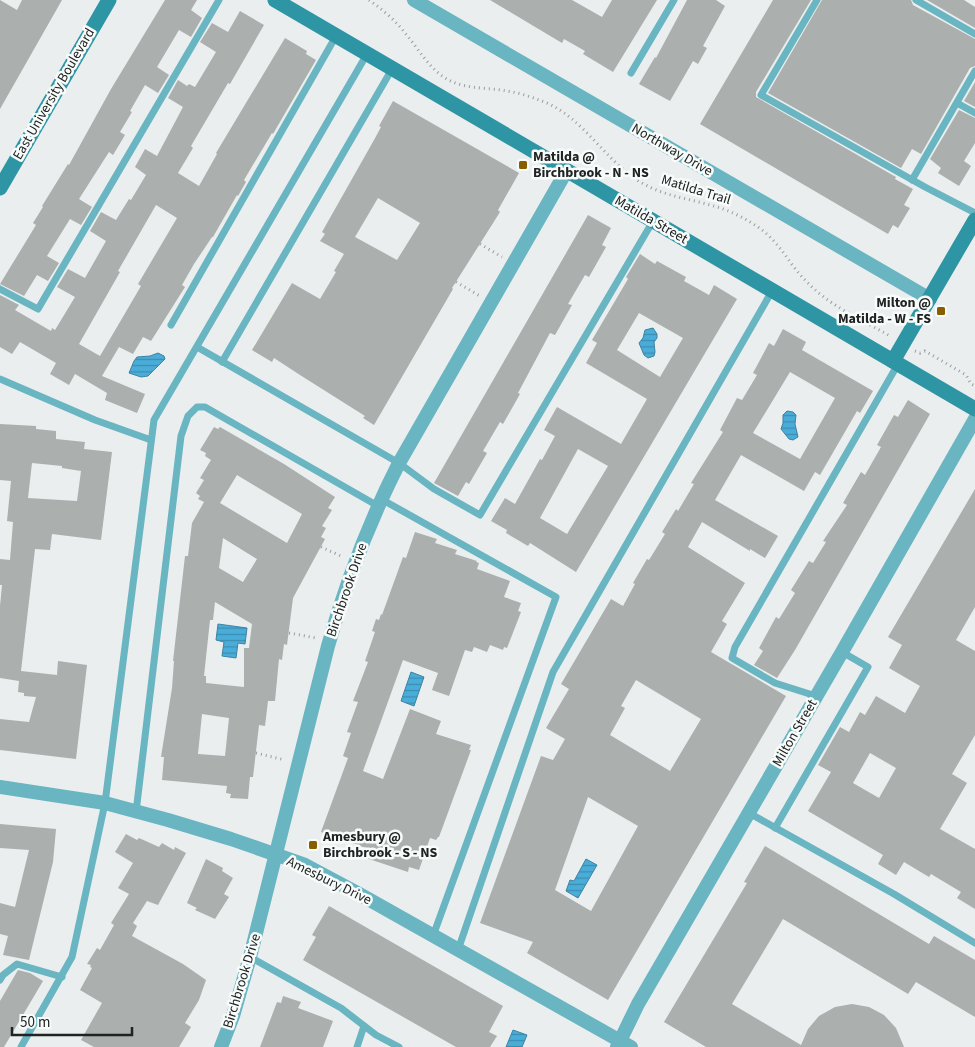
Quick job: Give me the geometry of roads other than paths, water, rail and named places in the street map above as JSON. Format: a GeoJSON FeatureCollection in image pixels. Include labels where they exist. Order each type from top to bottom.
{"type":"FeatureCollection","features":[{"type":"Feature","properties":{"kind":"street","name":"East University Boulevard"},"geometry":{"type":"LineString","coordinates":[[0,188],[109,0]]}},
{"type":"Feature","properties":{"kind":"street","name":"Matilda Street"},"geometry":{"type":"LineString","coordinates":[[275,0],[975,409]]}},
{"type":"Feature","properties":{"kind":"street","name":"Northway Drive"},"geometry":{"type":"LineString","coordinates":[[414,0],[930,299]]}},
{"type":"Feature","properties":{"kind":"street","name":"Birchbrook Drive"},"geometry":{"type":"LineString","coordinates":[[221,1047],[233,1016],[250,957],[309,714],[342,598],[380,502],[399,464],[567,170]]}},
{"type":"Feature","properties":{"kind":"street"},"geometry":{"type":"LineString","coordinates":[[896,363],[975,220]]}},
{"type":"Feature","properties":{"kind":"street","name":"Milton Street"},"geometry":{"type":"LineString","coordinates":[[623,1045],[638,1004],[975,419]]}},
{"type":"Feature","properties":{"kind":"street","name":"Amesbury Drive"},"geometry":{"type":"LineString","coordinates":[[0,787],[105,803],[231,839],[303,864],[361,895],[623,1045]]}},
{"type":"Feature","properties":{"kind":"lane"},"geometry":{"type":"LineString","coordinates":[[0,289],[38,308],[219,0]]}},
{"type":"Feature","properties":{"kind":"lane"},"geometry":{"type":"LineString","coordinates":[[631,73],[674,0]]}},
{"type":"Feature","properties":{"kind":"lane"},"geometry":{"type":"LineString","coordinates":[[817,0],[762,95],[912,180],[975,213]]}},
{"type":"Feature","properties":{"kind":"lane"},"geometry":{"type":"LineString","coordinates":[[916,0],[975,34]]}},
{"type":"Feature","properties":{"kind":"lane"},"geometry":{"type":"LineString","coordinates":[[171,325],[336,36]]}},
{"type":"Feature","properties":{"kind":"lane"},"geometry":{"type":"LineString","coordinates":[[21,1047],[72,957],[105,803],[154,420],[367,54]]}},
{"type":"Feature","properties":{"kind":"lane"},"geometry":{"type":"LineString","coordinates":[[222,362],[392,68]]}},
{"type":"Feature","properties":{"kind":"lane"},"geometry":{"type":"LineString","coordinates":[[912,180],[975,71]]}},
{"type":"Feature","properties":{"kind":"lane"},"geometry":{"type":"LineString","coordinates":[[957,103],[975,113]]}},
{"type":"Feature","properties":{"kind":"lane"},"geometry":{"type":"LineString","coordinates":[[197,347],[399,464],[434,488],[480,515],[654,221]]}},
{"type":"Feature","properties":{"kind":"lane"},"geometry":{"type":"LineString","coordinates":[[458,950],[554,672],[772,291]]}},
{"type":"Feature","properties":{"kind":"lane"},"geometry":{"type":"LineString","coordinates":[[816,696],[775,682],[732,658],[735,647],[896,363]]}},
{"type":"Feature","properties":{"kind":"lane"},"geometry":{"type":"LineString","coordinates":[[0,379],[95,420],[151,440]]}},
{"type":"Feature","properties":{"kind":"lane"},"geometry":{"type":"LineString","coordinates":[[136,812],[181,436],[188,416],[197,407],[205,407],[556,597],[433,936]]}},
{"type":"Feature","properties":{"kind":"lane"},"geometry":{"type":"LineString","coordinates":[[775,828],[868,667],[842,652]]}},
{"type":"Feature","properties":{"kind":"lane"},"geometry":{"type":"LineString","coordinates":[[748,813],[894,894],[975,943]]}},
{"type":"Feature","properties":{"kind":"lane"},"geometry":{"type":"LineString","coordinates":[[250,957],[341,1008],[376,1035],[399,1047]]}},
{"type":"Feature","properties":{"kind":"lane"},"geometry":{"type":"LineString","coordinates":[[0,980],[16,964],[62,977]]}},
{"type":"Feature","properties":{"kind":"lane"},"geometry":{"type":"LineString","coordinates":[[357,1047],[364,1026]]}},
{"type":"Feature","properties":{"kind":"water"},"geometry":{"type":"Polygon","coordinates":[[[653,328],[657,334],[654,342],[655,352],[654,356],[648,358],[644,355],[639,343],[643,338],[645,330],[653,328]]]}},
{"type":"Feature","properties":{"kind":"water"},"geometry":{"type":"Polygon","coordinates":[[[158,353],[164,356],[165,359],[148,376],[141,377],[129,373],[137,357],[158,353]]]}},
{"type":"Feature","properties":{"kind":"water"},"geometry":{"type":"Polygon","coordinates":[[[787,411],[793,412],[796,415],[795,424],[798,437],[793,440],[789,439],[781,429],[783,415],[787,411]]]}},
{"type":"Feature","properties":{"kind":"water"},"geometry":{"type":"Polygon","coordinates":[[[218,624],[247,628],[245,644],[238,643],[236,658],[222,656],[224,642],[216,640],[218,624]]]}},
{"type":"Feature","properties":{"kind":"water"},"geometry":{"type":"Polygon","coordinates":[[[411,672],[424,677],[414,706],[401,701],[411,672]]]}},
{"type":"Feature","properties":{"kind":"water"},"geometry":{"type":"Polygon","coordinates":[[[586,859],[597,865],[578,898],[566,891],[570,880],[574,881],[586,859]]]}},
{"type":"Feature","properties":{"kind":"water"},"geometry":{"type":"Polygon","coordinates":[[[513,1030],[527,1035],[522,1047],[506,1047],[513,1030]]]}},
{"type":"Feature","properties":{"kind":"place","name":"Matilda @ Birchbrook - N - NS"},"geometry":{"type":"Point","coordinates":[523,165]}},
{"type":"Feature","properties":{"kind":"place","name":"Milton @ Matilda - W - FS"},"geometry":{"type":"Point","coordinates":[941,311]}},
{"type":"Feature","properties":{"kind":"place","name":"Amesbury @ Birchbrook - S - NS"},"geometry":{"type":"Point","coordinates":[313,845]}}]}
